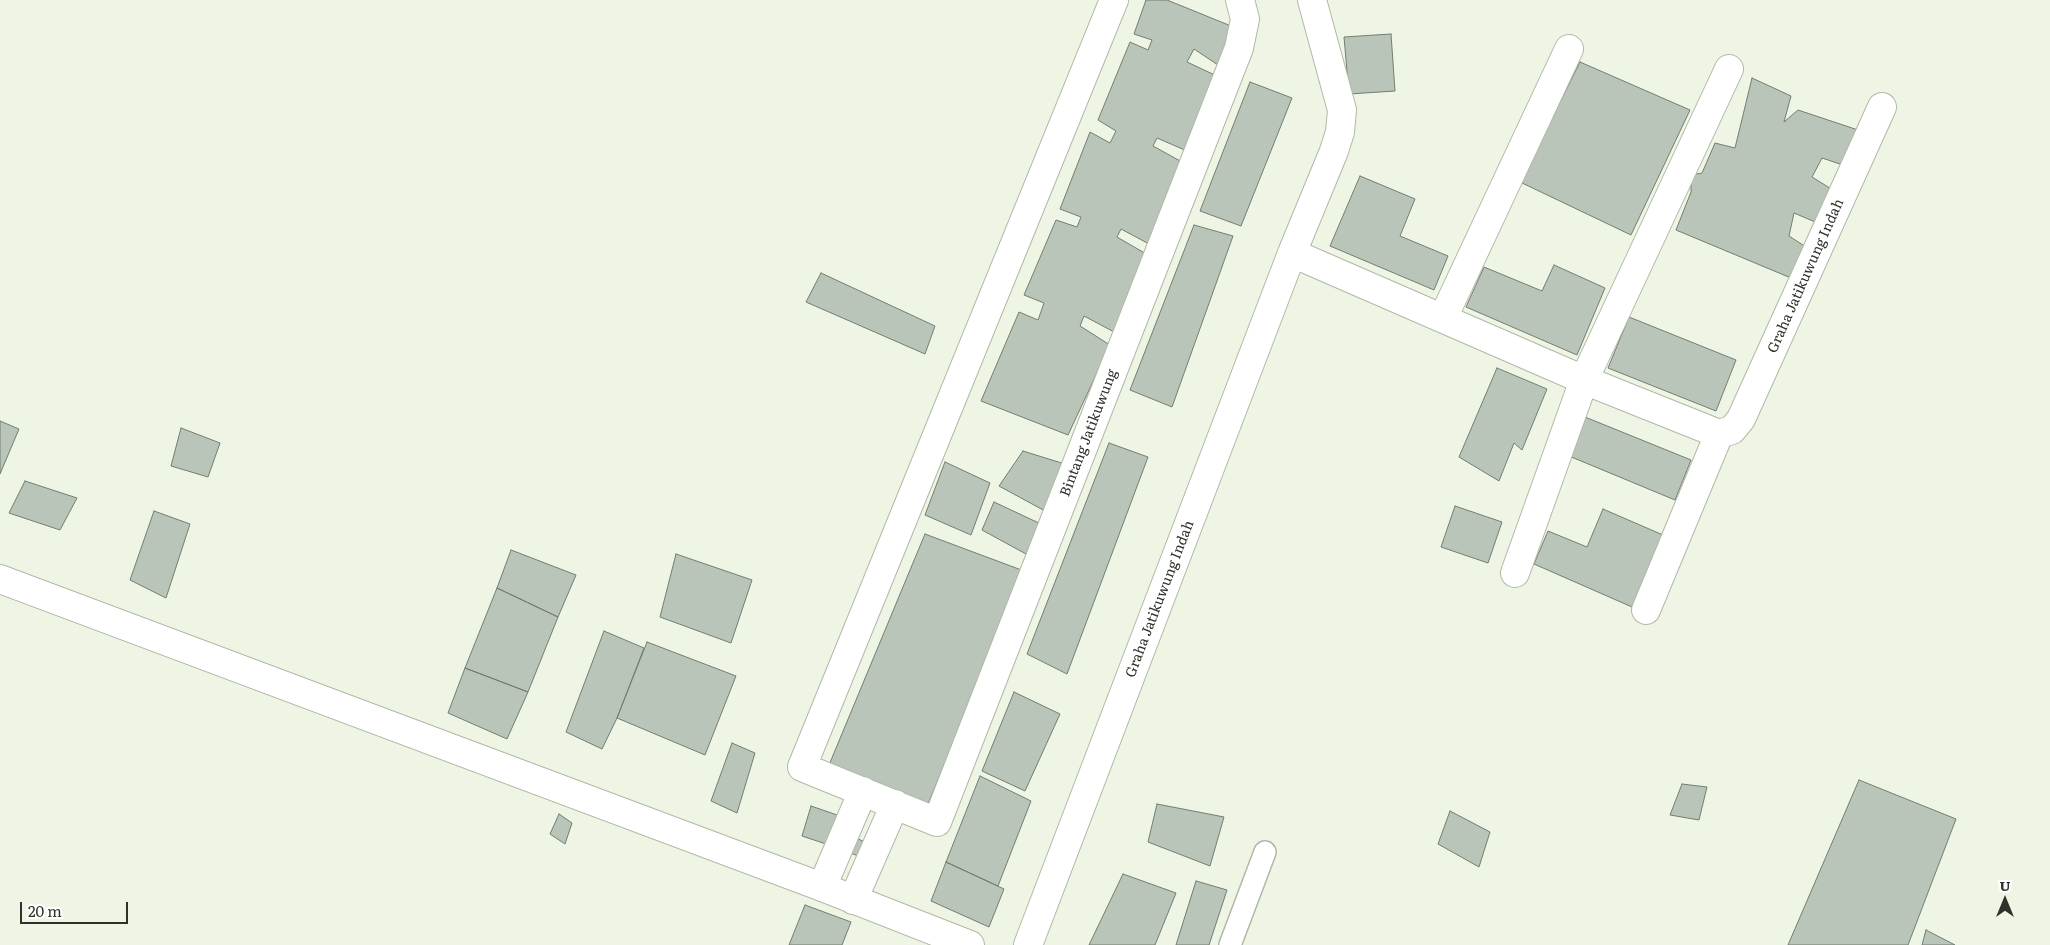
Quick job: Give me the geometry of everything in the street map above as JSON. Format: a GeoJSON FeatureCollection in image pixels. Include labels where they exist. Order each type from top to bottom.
{"type":"FeatureCollection","features":[{"type":"Feature","properties":{"kind":"street","name":"Bintang Jatikuwung"},"geometry":{"type":"LineString","coordinates":[[1114,0],[802,766],[937,822],[1239,48],[1244,19],[1240,0]]}},
{"type":"Feature","properties":{"kind":"street","name":"Graha Jatikuwung Indah"},"geometry":{"type":"LineString","coordinates":[[1028,945],[1340,132],[1342,110],[1312,0]]}},
{"type":"Feature","properties":{"kind":"street"},"geometry":{"type":"LineString","coordinates":[[1443,318],[1568,48]]}},
{"type":"Feature","properties":{"kind":"street"},"geometry":{"type":"LineString","coordinates":[[1515,573],[1584,380],[1729,69]]}},
{"type":"Feature","properties":{"kind":"street","name":"Graha Jatikuwung Indah"},"geometry":{"type":"LineString","coordinates":[[1719,434],[1732,430],[1741,419],[1882,107]]}},
{"type":"Feature","properties":{"kind":"street"},"geometry":{"type":"LineString","coordinates":[[1292,254],[1584,380],[1719,434],[1646,610]]}},
{"type":"Feature","properties":{"kind":"street"},"geometry":{"type":"LineString","coordinates":[[0,579],[822,887],[970,945]]}},
{"type":"Feature","properties":{"kind":"street"},"geometry":{"type":"LineString","coordinates":[[822,887],[863,791]]}},
{"type":"Feature","properties":{"kind":"street"},"geometry":{"type":"LineString","coordinates":[[852,900],[894,804]]}},
{"type":"Feature","properties":{"kind":"lane"},"geometry":{"type":"LineString","coordinates":[[1230,945],[1265,852]]}},
{"type":"Feature","properties":{"kind":"building"},"geometry":{"type":"Polygon","coordinates":[[[1146,0],[1167,0],[1236,28],[1224,69],[1194,49],[1187,62],[1219,77],[1187,151],[1157,138],[1153,146],[1182,162],[1151,245],[1121,229],[1117,237],[1148,255],[1116,333],[1084,316],[1080,326],[1110,345],[1068,435],[981,401],[1019,312],[1038,320],[1044,303],[1024,295],[1056,220],[1077,227],[1081,217],[1060,209],[1090,132],[1110,143],[1116,131],[1098,120],[1130,42],[1148,50],[1152,40],[1134,34],[1146,0]]]}},
{"type":"Feature","properties":{"kind":"building"},"geometry":{"type":"Polygon","coordinates":[[[1391,34],[1395,91],[1349,94],[1344,37],[1391,34]]]}},
{"type":"Feature","properties":{"kind":"building"},"geometry":{"type":"Polygon","coordinates":[[[1580,62],[1690,110],[1631,235],[1520,182],[1580,62]]]}},
{"type":"Feature","properties":{"kind":"building"},"geometry":{"type":"Polygon","coordinates":[[[1752,78],[1791,96],[1784,122],[1798,110],[1858,130],[1843,165],[1822,158],[1812,177],[1833,190],[1820,224],[1794,213],[1789,236],[1809,249],[1791,278],[1676,230],[1691,192],[1691,175],[1702,173],[1715,143],[1735,148],[1752,78]]]}},
{"type":"Feature","properties":{"kind":"building"},"geometry":{"type":"Polygon","coordinates":[[[1250,82],[1292,98],[1241,226],[1200,211],[1250,82]]]}},
{"type":"Feature","properties":{"kind":"building"},"geometry":{"type":"Polygon","coordinates":[[[1360,176],[1415,199],[1400,236],[1448,256],[1434,290],[1330,246],[1360,176]]]}},
{"type":"Feature","properties":{"kind":"building"},"geometry":{"type":"Polygon","coordinates":[[[1194,225],[1233,236],[1172,407],[1130,390],[1194,225]]]}},
{"type":"Feature","properties":{"kind":"building"},"geometry":{"type":"Polygon","coordinates":[[[1554,265],[1605,288],[1577,355],[1466,307],[1484,267],[1542,291],[1554,265]]]}},
{"type":"Feature","properties":{"kind":"building"},"geometry":{"type":"Polygon","coordinates":[[[821,273],[935,326],[925,354],[806,302],[821,273]]]}},
{"type":"Feature","properties":{"kind":"building"},"geometry":{"type":"Polygon","coordinates":[[[1629,317],[1736,360],[1716,411],[1608,368],[1629,317]]]}},
{"type":"Feature","properties":{"kind":"building"},"geometry":{"type":"Polygon","coordinates":[[[1497,368],[1547,389],[1522,450],[1514,443],[1499,481],[1459,457],[1497,368]]]}},
{"type":"Feature","properties":{"kind":"building"},"geometry":{"type":"Polygon","coordinates":[[[1585,417],[1691,460],[1675,500],[1569,456],[1585,417]]]}},
{"type":"Feature","properties":{"kind":"building"},"geometry":{"type":"Polygon","coordinates":[[[0,421],[19,429],[0,474],[0,421]]]}},
{"type":"Feature","properties":{"kind":"building"},"geometry":{"type":"Polygon","coordinates":[[[181,428],[220,443],[208,477],[171,466],[181,428]]]}},
{"type":"Feature","properties":{"kind":"building"},"geometry":{"type":"Polygon","coordinates":[[[1109,443],[1148,457],[1067,674],[1027,654],[1109,443]]]}},
{"type":"Feature","properties":{"kind":"building"},"geometry":{"type":"Polygon","coordinates":[[[1023,451],[1068,465],[1045,511],[999,486],[1023,451]]]}},
{"type":"Feature","properties":{"kind":"building"},"geometry":{"type":"Polygon","coordinates":[[[945,462],[990,483],[971,535],[925,515],[945,462]]]}},
{"type":"Feature","properties":{"kind":"building"},"geometry":{"type":"Polygon","coordinates":[[[25,481],[77,498],[60,530],[9,513],[25,481]]]}},
{"type":"Feature","properties":{"kind":"building"},"geometry":{"type":"Polygon","coordinates":[[[994,502],[1041,524],[1026,554],[982,530],[994,502]]]}},
{"type":"Feature","properties":{"kind":"building"},"geometry":{"type":"Polygon","coordinates":[[[1455,506],[1502,522],[1488,563],[1441,547],[1455,506]]]}},
{"type":"Feature","properties":{"kind":"building"},"geometry":{"type":"Polygon","coordinates":[[[1603,509],[1663,535],[1632,607],[1534,564],[1548,531],[1587,547],[1603,509]]]}},
{"type":"Feature","properties":{"kind":"building"},"geometry":{"type":"Polygon","coordinates":[[[154,511],[190,524],[166,598],[130,580],[154,511]]]}},
{"type":"Feature","properties":{"kind":"building"},"geometry":{"type":"Polygon","coordinates":[[[925,534],[1024,571],[928,804],[829,765],[925,534]]]}},
{"type":"Feature","properties":{"kind":"building"},"geometry":{"type":"Polygon","coordinates":[[[511,550],[576,575],[558,617],[497,588],[511,550]]]}},
{"type":"Feature","properties":{"kind":"building"},"geometry":{"type":"Polygon","coordinates":[[[676,554],[752,580],[731,643],[660,617],[676,554]]]}},
{"type":"Feature","properties":{"kind":"building"},"geometry":{"type":"Polygon","coordinates":[[[497,588],[558,617],[528,692],[465,668],[497,588]]]}},
{"type":"Feature","properties":{"kind":"building"},"geometry":{"type":"Polygon","coordinates":[[[604,631],[644,648],[617,718],[602,749],[566,732],[604,631]]]}},
{"type":"Feature","properties":{"kind":"building"},"geometry":{"type":"Polygon","coordinates":[[[647,642],[736,676],[705,755],[617,718],[647,642]]]}},
{"type":"Feature","properties":{"kind":"building"},"geometry":{"type":"Polygon","coordinates":[[[465,668],[528,692],[507,739],[448,713],[465,668]]]}},
{"type":"Feature","properties":{"kind":"building"},"geometry":{"type":"Polygon","coordinates":[[[1014,692],[1060,714],[1025,791],[982,771],[1014,692]]]}},
{"type":"Feature","properties":{"kind":"building"},"geometry":{"type":"Polygon","coordinates":[[[732,743],[755,753],[737,813],[711,801],[732,743]]]}},
{"type":"Feature","properties":{"kind":"building"},"geometry":{"type":"Polygon","coordinates":[[[980,776],[1031,801],[998,886],[946,862],[980,776]]]}},
{"type":"Feature","properties":{"kind":"building"},"geometry":{"type":"Polygon","coordinates":[[[1859,780],[1956,819],[1908,945],[1788,945],[1859,780]]]}},
{"type":"Feature","properties":{"kind":"building"},"geometry":{"type":"Polygon","coordinates":[[[1682,784],[1707,787],[1699,820],[1670,815],[1682,784]]]}},
{"type":"Feature","properties":{"kind":"building"},"geometry":{"type":"Polygon","coordinates":[[[1157,804],[1224,817],[1210,866],[1148,842],[1157,804]]]}},
{"type":"Feature","properties":{"kind":"building"},"geometry":{"type":"Polygon","coordinates":[[[811,806],[843,817],[829,845],[802,836],[811,806]]]}},
{"type":"Feature","properties":{"kind":"building"},"geometry":{"type":"Polygon","coordinates":[[[1450,811],[1490,832],[1479,867],[1438,844],[1450,811]]]}},
{"type":"Feature","properties":{"kind":"building"},"geometry":{"type":"Polygon","coordinates":[[[559,814],[572,823],[565,844],[550,834],[559,814]]]}},
{"type":"Feature","properties":{"kind":"building"},"geometry":{"type":"Polygon","coordinates":[[[852,836],[869,844],[863,858],[846,851],[852,836]]]}},
{"type":"Feature","properties":{"kind":"building"},"geometry":{"type":"Polygon","coordinates":[[[946,862],[1004,889],[989,927],[931,901],[946,862]]]}},
{"type":"Feature","properties":{"kind":"building"},"geometry":{"type":"Polygon","coordinates":[[[1123,874],[1176,893],[1155,945],[1089,945],[1123,874]]]}},
{"type":"Feature","properties":{"kind":"building"},"geometry":{"type":"Polygon","coordinates":[[[1196,881],[1227,890],[1209,945],[1176,945],[1196,881]]]}},
{"type":"Feature","properties":{"kind":"building"},"geometry":{"type":"Polygon","coordinates":[[[805,905],[851,922],[842,945],[789,945],[805,905]]]}},
{"type":"Feature","properties":{"kind":"building"},"geometry":{"type":"Polygon","coordinates":[[[1926,930],[1955,945],[1922,945],[1926,930]]]}}]}
